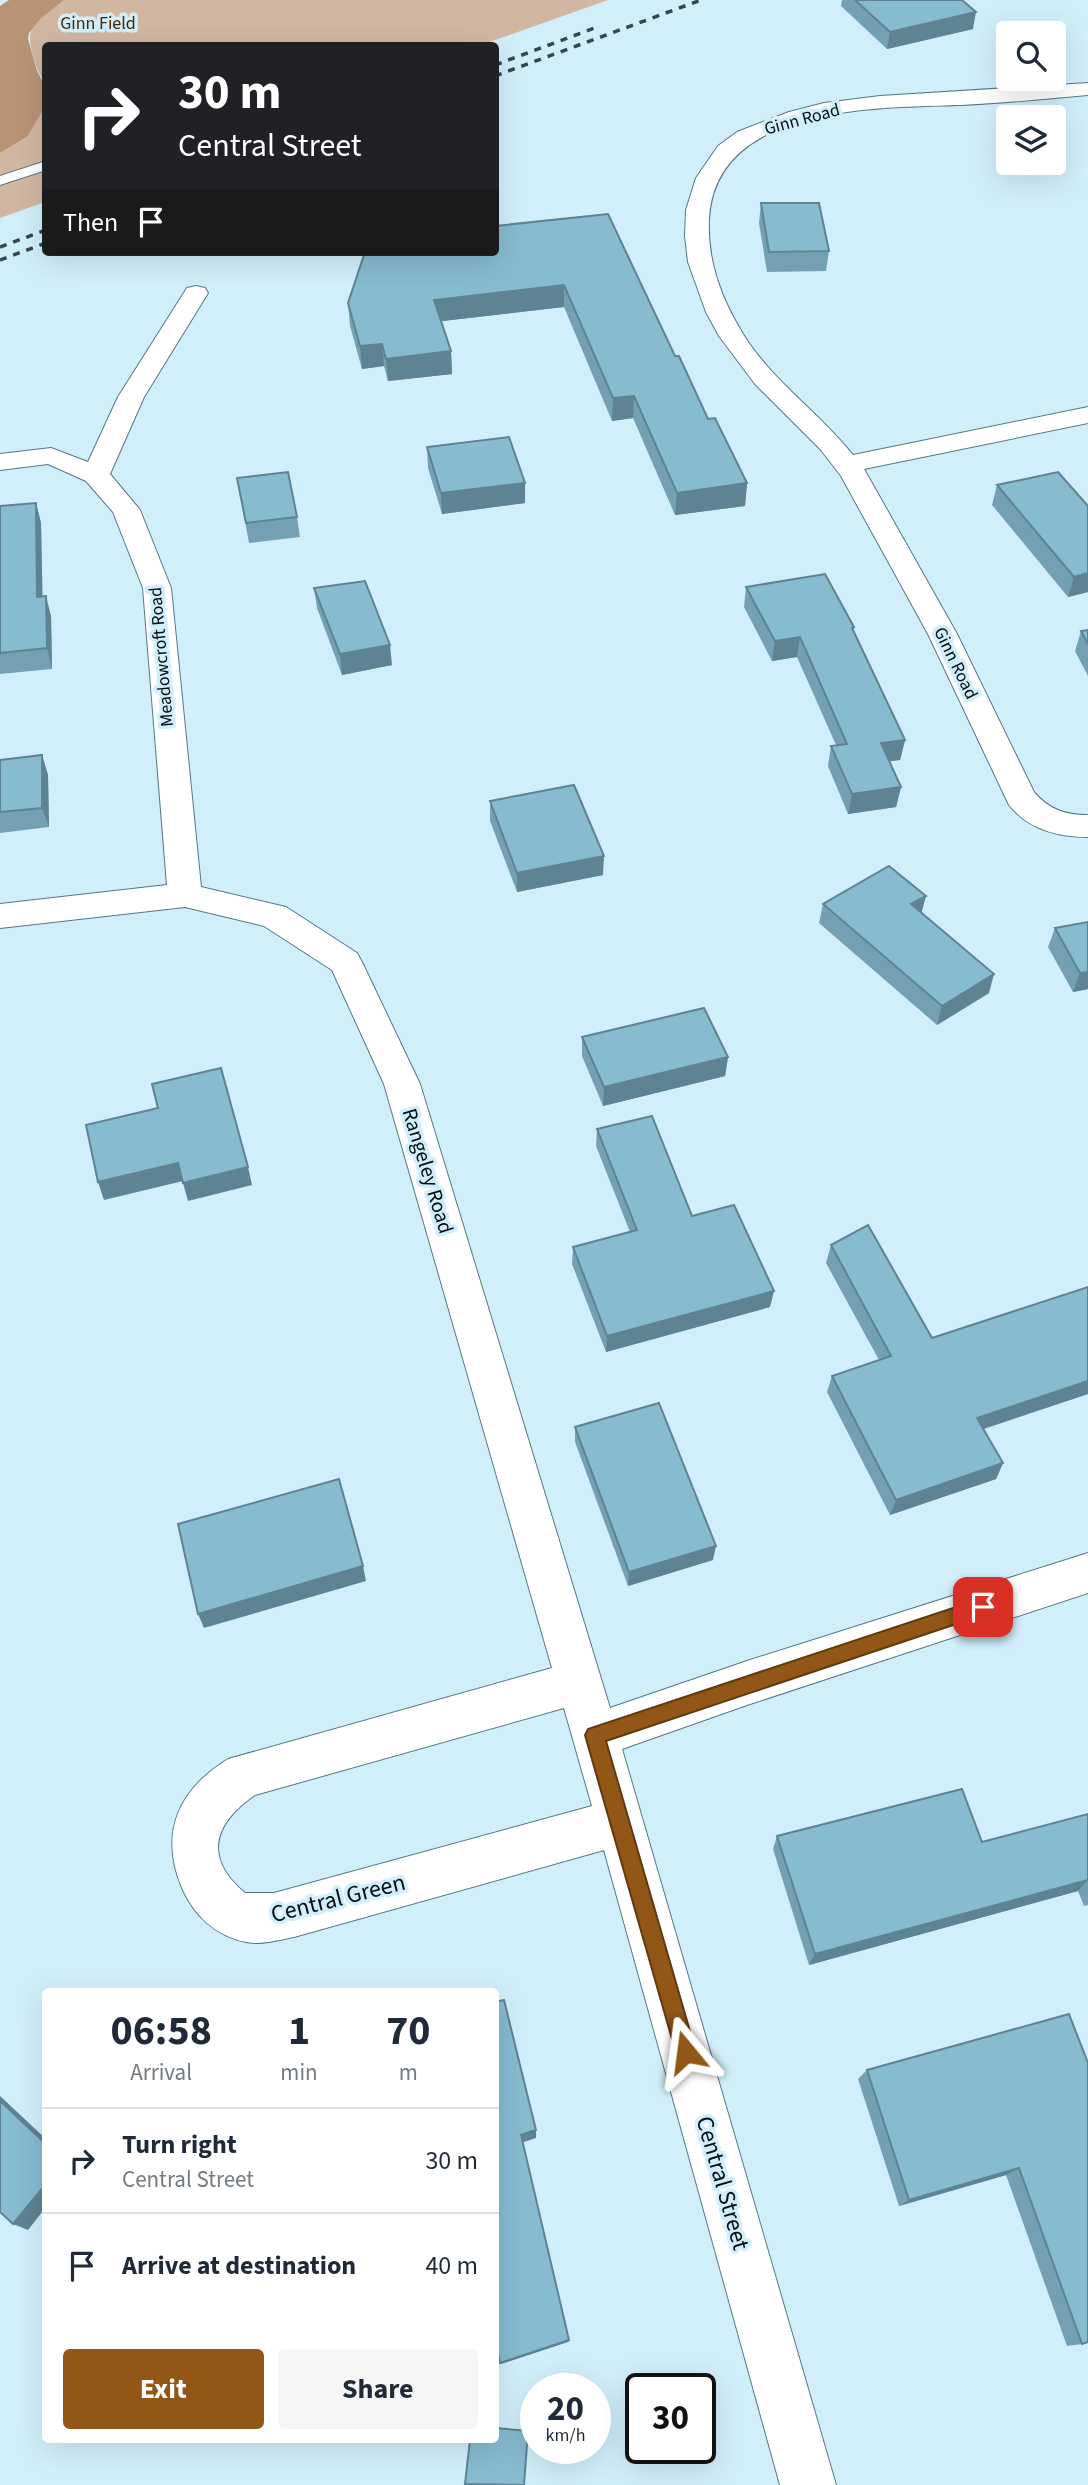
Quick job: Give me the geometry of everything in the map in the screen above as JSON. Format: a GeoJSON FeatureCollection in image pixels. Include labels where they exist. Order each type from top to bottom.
{"type":"FeatureCollection","features":[{"type":"Feature","properties":{"kind":"street","name":"Ginn Road"},"geometry":{"type":"LineString","coordinates":[[1088,89],[898,101],[813,112],[774,123],[741,139],[709,171],[700,194],[696,220],[698,255],[708,291],[745,357],[847,464],[910,569],[1020,797],[1031,812],[1049,821],[1074,827],[1088,826]]}},
{"type":"Feature","properties":{"kind":"street"},"geometry":{"type":"LineString","coordinates":[[0,462],[51,456],[96,475],[131,397],[196,293]]}},
{"type":"Feature","properties":{"kind":"street"},"geometry":{"type":"LineString","coordinates":[[847,464],[1088,415]]}},
{"type":"Feature","properties":{"kind":"street","name":"Meadowcroft Road"},"geometry":{"type":"LineString","coordinates":[[96,475],[126,510],[157,588],[185,895]]}},
{"type":"Feature","properties":{"kind":"street","name":"Rangeley Road"},"geometry":{"type":"LineString","coordinates":[[0,916],[185,895],[274,916],[345,962],[402,1084],[594,1735]]}},
{"type":"Feature","properties":{"kind":"street"},"geometry":{"type":"LineString","coordinates":[[594,1735],[1088,1573]]}},
{"type":"Feature","properties":{"kind":"street","name":"Central Green"},"geometry":{"type":"LineString","coordinates":[[579,1682],[244,1774],[226,1786],[209,1804],[199,1822],[195,1840],[197,1858],[212,1897],[241,1916],[265,1918],[294,1913],[620,1822]]}},
{"type":"Feature","properties":{"kind":"street","name":"Central Street"},"geometry":{"type":"LineString","coordinates":[[594,1735],[808,2485]]}},
{"type":"Feature","properties":{"kind":"lane"},"geometry":{"type":"LineString","coordinates":[[0,181],[42,166]]}},
{"type":"Feature","properties":{"kind":"green space","name":"Ginn Field"},"geometry":{"type":"Polygon","coordinates":[[[64,0],[608,0],[489,42],[42,42],[42,77],[32,53],[30,34],[44,15],[64,0]]]}},
{"type":"Feature","properties":{"kind":"green space"},"geometry":{"type":"Polygon","coordinates":[[[42,112],[42,203],[0,218],[0,153],[27,137],[42,112]]]}},
{"type":"Feature","properties":{"kind":"shaded area"},"geometry":{"type":"Polygon","coordinates":[[[9,0],[64,0],[40,19],[29,33],[28,39],[42,80],[42,112],[27,137],[0,153],[0,6],[9,0]]]}},
{"type":"Feature","properties":{"kind":"building"},"geometry":{"type":"Polygon","coordinates":[[[855,0],[962,0],[976,12],[890,32],[855,0]]]}},
{"type":"Feature","properties":{"kind":"building"},"geometry":{"type":"Polygon","coordinates":[[[761,203],[819,203],[829,251],[769,252],[761,203]]]}},
{"type":"Feature","properties":{"kind":"building"},"geometry":{"type":"Polygon","coordinates":[[[608,214],[675,356],[679,356],[708,419],[715,418],[747,483],[677,493],[634,396],[613,398],[564,285],[434,300],[451,351],[386,359],[382,344],[360,346],[348,303],[364,256],[499,256],[499,226],[608,214]]]}},
{"type":"Feature","properties":{"kind":"building"},"geometry":{"type":"Polygon","coordinates":[[[509,437],[525,483],[441,493],[427,447],[509,437]]]}},
{"type":"Feature","properties":{"kind":"building"},"geometry":{"type":"Polygon","coordinates":[[[288,472],[297,517],[246,523],[237,478],[288,472]]]}},
{"type":"Feature","properties":{"kind":"building"},"geometry":{"type":"Polygon","coordinates":[[[1058,472],[1088,506],[1088,573],[1074,577],[997,485],[1058,472]]]}},
{"type":"Feature","properties":{"kind":"building"},"geometry":{"type":"Polygon","coordinates":[[[36,503],[37,597],[46,596],[47,648],[0,653],[0,506],[36,503]]]}},
{"type":"Feature","properties":{"kind":"building"},"geometry":{"type":"Polygon","coordinates":[[[825,574],[854,627],[852,628],[905,740],[881,743],[901,787],[852,794],[831,746],[847,744],[800,637],[775,641],[746,587],[825,574]]]}},
{"type":"Feature","properties":{"kind":"building"},"geometry":{"type":"Polygon","coordinates":[[[365,581],[390,645],[340,654],[314,588],[365,581]]]}},
{"type":"Feature","properties":{"kind":"building"},"geometry":{"type":"Polygon","coordinates":[[[1088,630],[1088,644],[1081,631],[1088,630]]]}},
{"type":"Feature","properties":{"kind":"building"},"geometry":{"type":"Polygon","coordinates":[[[42,755],[42,808],[0,812],[0,760],[42,755]]]}},
{"type":"Feature","properties":{"kind":"building"},"geometry":{"type":"Polygon","coordinates":[[[574,785],[604,856],[517,873],[490,801],[574,785]]]}},
{"type":"Feature","properties":{"kind":"building"},"geometry":{"type":"Polygon","coordinates":[[[889,866],[926,896],[911,904],[994,974],[942,1006],[823,904],[889,866]]]}},
{"type":"Feature","properties":{"kind":"building"},"geometry":{"type":"Polygon","coordinates":[[[1088,922],[1088,972],[1080,973],[1055,928],[1088,922]]]}},
{"type":"Feature","properties":{"kind":"building"},"geometry":{"type":"Polygon","coordinates":[[[704,1008],[728,1057],[604,1087],[582,1037],[704,1008]]]}},
{"type":"Feature","properties":{"kind":"building"},"geometry":{"type":"Polygon","coordinates":[[[221,1068],[248,1167],[183,1183],[178,1163],[98,1182],[86,1125],[158,1108],[152,1084],[221,1068]]]}},
{"type":"Feature","properties":{"kind":"building"},"geometry":{"type":"Polygon","coordinates":[[[652,1116],[692,1216],[734,1205],[774,1291],[607,1336],[573,1247],[637,1230],[597,1129],[652,1116]]]}},
{"type":"Feature","properties":{"kind":"building"},"geometry":{"type":"Polygon","coordinates":[[[868,1225],[932,1338],[1088,1287],[1088,1381],[977,1418],[1003,1463],[896,1500],[832,1376],[891,1356],[831,1245],[868,1225]]]}},
{"type":"Feature","properties":{"kind":"building"},"geometry":{"type":"Polygon","coordinates":[[[659,1403],[716,1546],[629,1572],[575,1427],[659,1403]]]}},
{"type":"Feature","properties":{"kind":"building"},"geometry":{"type":"Polygon","coordinates":[[[339,1479],[363,1566],[198,1614],[178,1524],[339,1479]]]}},
{"type":"Feature","properties":{"kind":"building"},"geometry":{"type":"Polygon","coordinates":[[[962,1789],[982,1842],[1088,1814],[1088,1880],[815,1954],[777,1836],[962,1789]]]}},
{"type":"Feature","properties":{"kind":"building"},"geometry":{"type":"Polygon","coordinates":[[[504,2000],[536,2130],[521,2135],[569,2340],[500,2363],[499,2359],[499,2001],[504,2000]]]}},
{"type":"Feature","properties":{"kind":"building"},"geometry":{"type":"Polygon","coordinates":[[[1069,2014],[1088,2063],[1088,2342],[1082,2344],[1019,2168],[909,2200],[867,2070],[1069,2014]]]}},
{"type":"Feature","properties":{"kind":"building"},"geometry":{"type":"Polygon","coordinates":[[[0,2101],[42,2140],[42,2189],[13,2224],[0,2212],[0,2101]]]}},
{"type":"Feature","properties":{"kind":"building"},"geometry":{"type":"Polygon","coordinates":[[[499,2428],[520,2430],[520,2464],[526,2464],[524,2485],[465,2484],[470,2443],[499,2443],[499,2428]]]}},
{"type":"Feature","properties":{"kind":"railway"},"geometry":{"type":"LineString","coordinates":[[499,75],[701,0]]}},
{"type":"Feature","properties":{"kind":"railway"},"geometry":{"type":"LineString","coordinates":[[499,64],[600,26]]}},
{"type":"Feature","properties":{"kind":"railway"},"geometry":{"type":"LineString","coordinates":[[0,247],[42,231]]}},
{"type":"Feature","properties":{"kind":"railway"},"geometry":{"type":"LineString","coordinates":[[0,260],[42,244]]}},
{"type":"Feature","properties":{"kind":"route"},"geometry":{"type":"LineString","coordinates":[[686,2052],[594,1735],[983,1607]]}}]}
